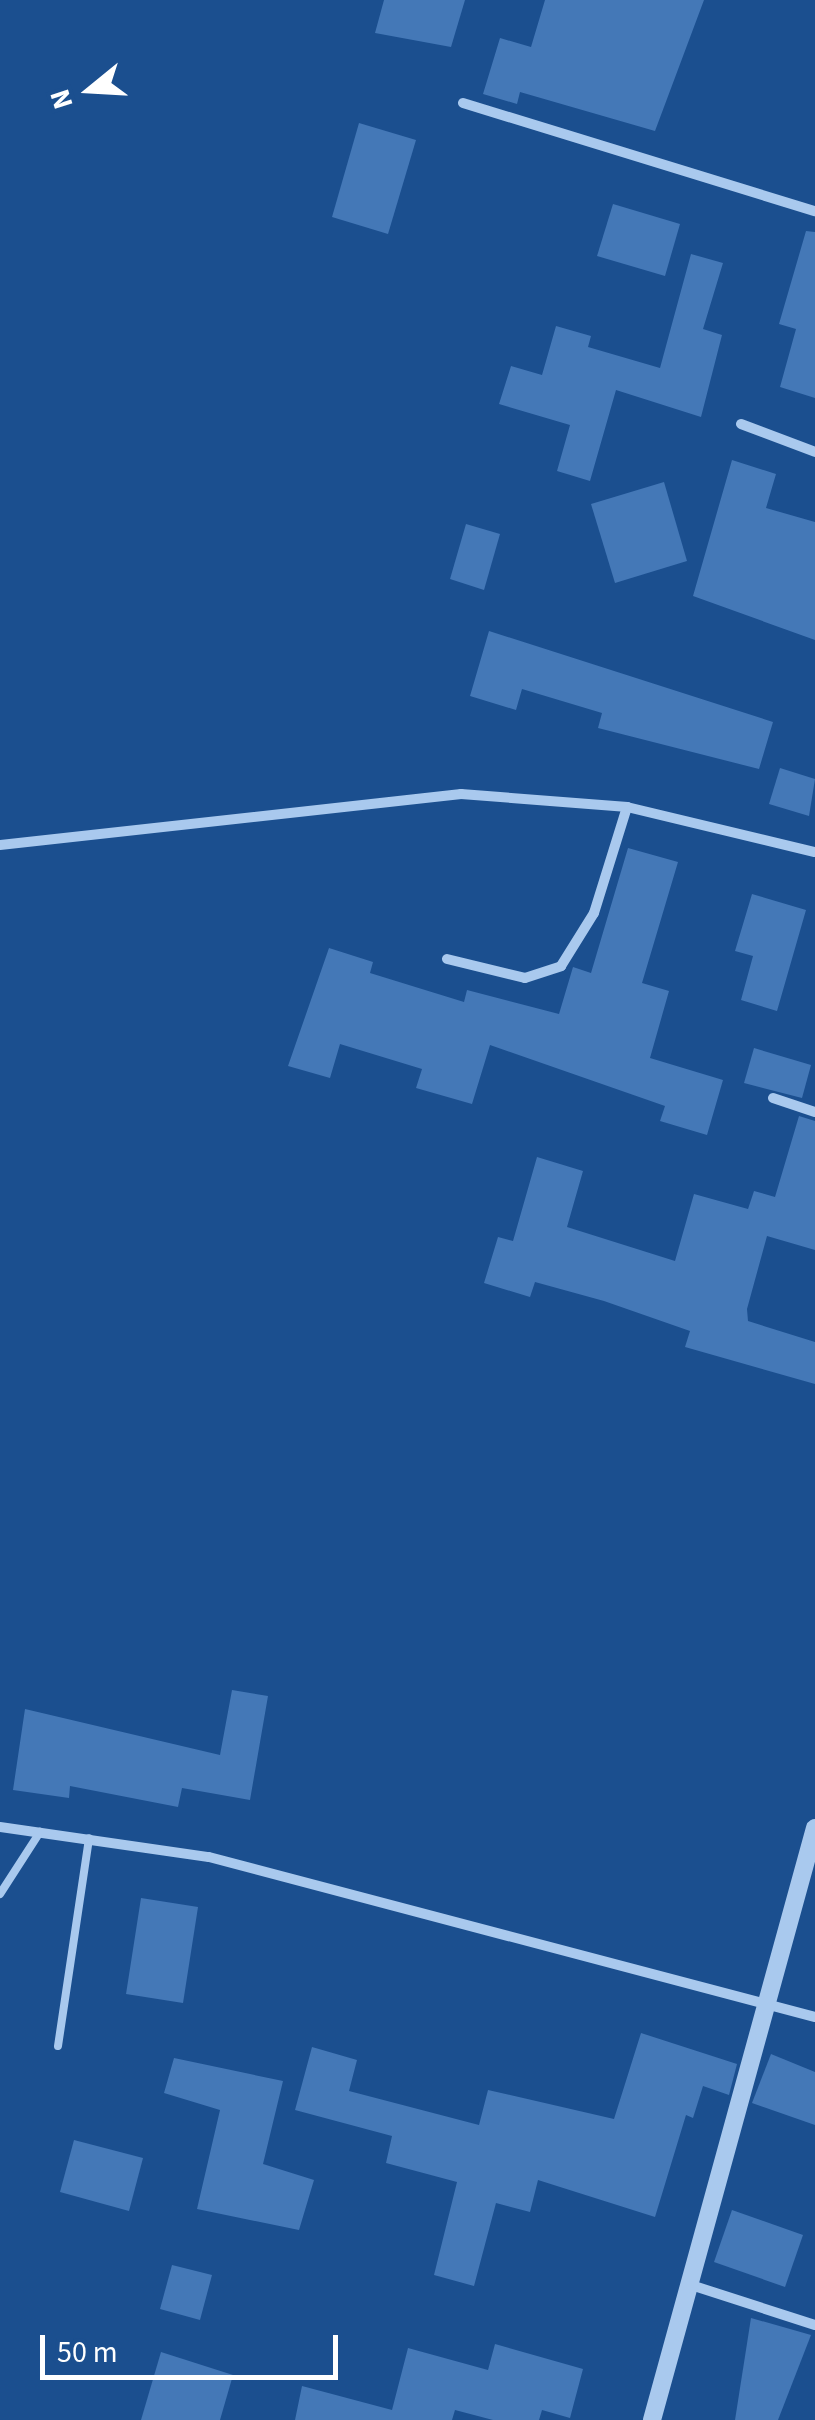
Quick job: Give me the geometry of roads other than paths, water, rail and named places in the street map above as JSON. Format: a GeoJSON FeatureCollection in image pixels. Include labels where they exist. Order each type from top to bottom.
{"type":"FeatureCollection","features":[{"type":"Feature","properties":{"kind":"street"},"geometry":{"type":"LineString","coordinates":[[463,102],[815,211]]}},
{"type":"Feature","properties":{"kind":"street"},"geometry":{"type":"LineString","coordinates":[[741,424],[815,452]]}},
{"type":"Feature","properties":{"kind":"street"},"geometry":{"type":"LineString","coordinates":[[0,844],[426,795],[627,807],[815,852]]}},
{"type":"Feature","properties":{"kind":"street"},"geometry":{"type":"LineString","coordinates":[[447,959],[525,978],[561,966],[594,914],[627,807]]}},
{"type":"Feature","properties":{"kind":"street"},"geometry":{"type":"LineString","coordinates":[[773,1098],[815,1112]]}},
{"type":"Feature","properties":{"kind":"street"},"geometry":{"type":"LineString","coordinates":[[0,1827],[209,1856],[815,2016]]}},
{"type":"Feature","properties":{"kind":"street"},"geometry":{"type":"LineString","coordinates":[[652,2420],[692,2285],[764,2000],[815,1828]]}},
{"type":"Feature","properties":{"kind":"street"},"geometry":{"type":"LineString","coordinates":[[692,2285],[815,2324]]}},
{"type":"Feature","properties":{"kind":"lane"},"geometry":{"type":"LineString","coordinates":[[0,1894],[40,1832]]}},
{"type":"Feature","properties":{"kind":"lane"},"geometry":{"type":"LineString","coordinates":[[58,2046],[89,1837]]}}]}
